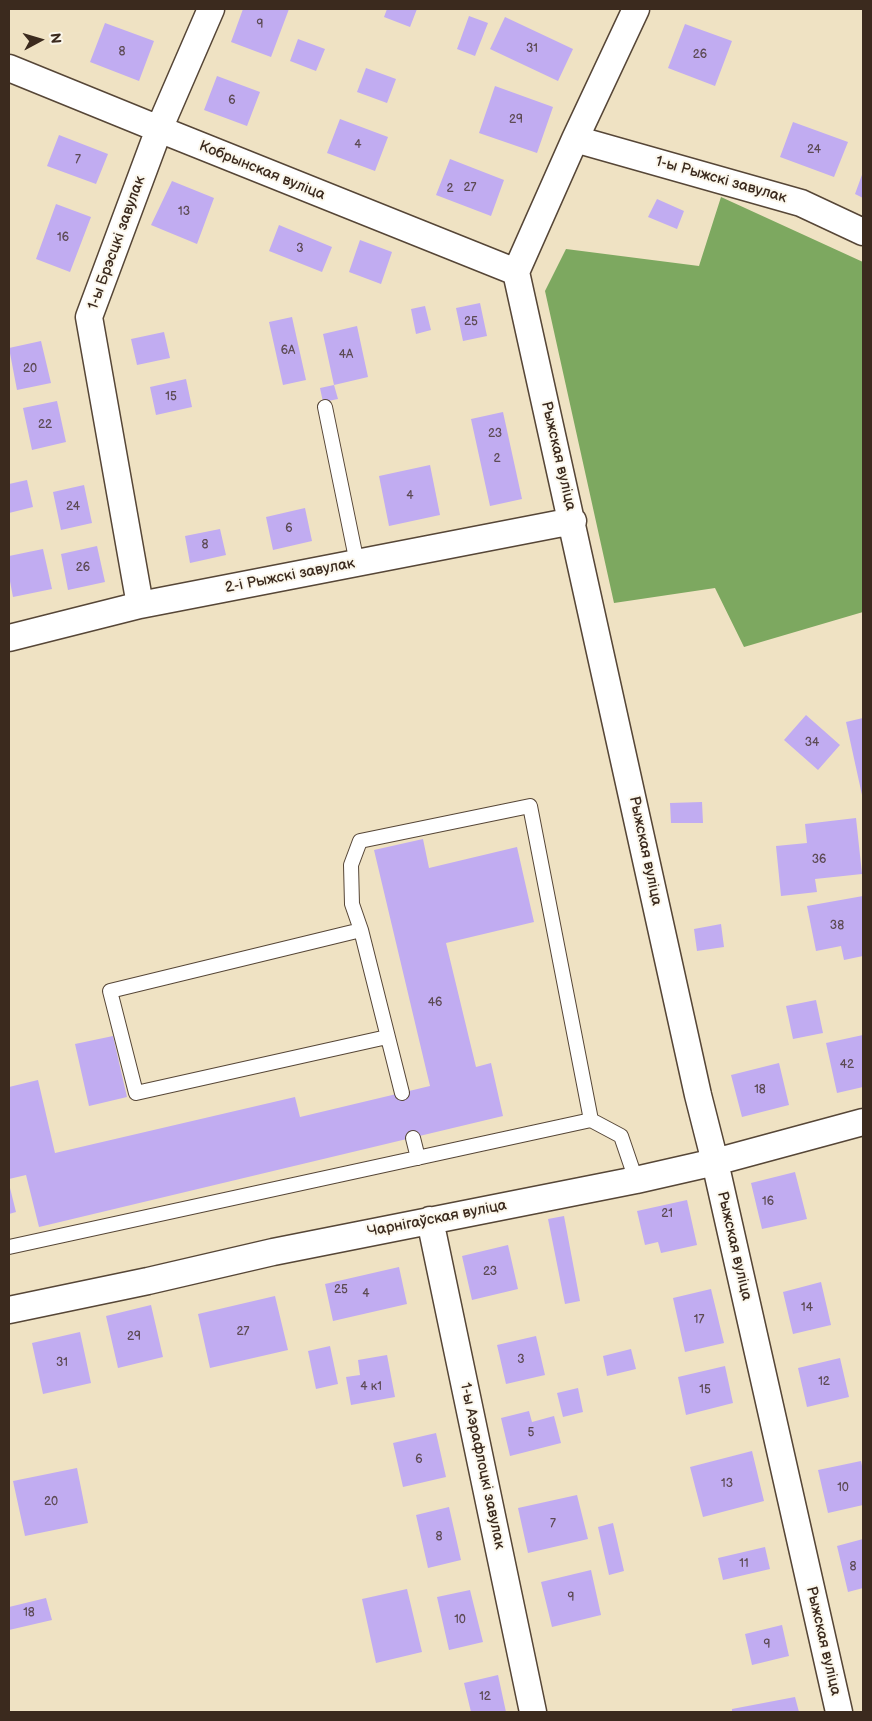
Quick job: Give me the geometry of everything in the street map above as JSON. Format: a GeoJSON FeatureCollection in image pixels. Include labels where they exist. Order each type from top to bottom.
{"type":"FeatureCollection","features":[{"type":"Feature","properties":{"kind":"street","name":"1-ы Брэсцкі завулак"},"geometry":{"type":"LineString","coordinates":[[140,605],[89,317],[159,130],[211,9]]}},
{"type":"Feature","properties":{"kind":"street"},"geometry":{"type":"LineString","coordinates":[[516,272],[575,139],[636,9]]}},
{"type":"Feature","properties":{"kind":"street","name":"Кобрынская вуліца"},"geometry":{"type":"LineString","coordinates":[[9,68],[159,130],[516,272]]}},
{"type":"Feature","properties":{"kind":"street","name":"1-ы Рыжскі завулак"},"geometry":{"type":"LineString","coordinates":[[575,139],[801,203],[863,232]]}},
{"type":"Feature","properties":{"kind":"street","name":"Рыжская вуліца"},"geometry":{"type":"LineString","coordinates":[[516,272],[698,1095],[715,1162],[839,1712]]}},
{"type":"Feature","properties":{"kind":"street","name":"2-і Рыжскі завулак"},"geometry":{"type":"LineString","coordinates":[[9,638],[140,605],[572,521]]}},
{"type":"Feature","properties":{"kind":"street","name":"Чарнігаўская вуліца"},"geometry":{"type":"LineString","coordinates":[[9,1310],[148,1281],[272,1252],[636,1180],[715,1162],[863,1122]]}},
{"type":"Feature","properties":{"kind":"street","name":"1-ы Аэрафлоцкі завулак"},"geometry":{"type":"LineString","coordinates":[[430,1220],[533,1712]]}},
{"type":"Feature","properties":{"kind":"lane"},"geometry":{"type":"LineString","coordinates":[[325,408],[357,563]]}},
{"type":"Feature","properties":{"kind":"lane"},"geometry":{"type":"LineString","coordinates":[[402,1093],[361,930],[352,904],[351,865],[360,841],[530,806],[591,1120]]}},
{"type":"Feature","properties":{"kind":"lane"},"geometry":{"type":"LineString","coordinates":[[361,930],[110,991],[136,1093],[387,1037]]}},
{"type":"Feature","properties":{"kind":"lane"},"geometry":{"type":"LineString","coordinates":[[9,1247],[591,1120],[621,1136],[636,1180]]}},
{"type":"Feature","properties":{"kind":"lane"},"geometry":{"type":"LineString","coordinates":[[413,1138],[418,1158]]}},
{"type":"Feature","properties":{"kind":"green space"},"geometry":{"type":"Polygon","coordinates":[[[721,197],[863,262],[863,612],[744,647],[715,588],[614,603],[545,291],[566,249],[699,266],[721,197]]]}},
{"type":"Feature","properties":{"kind":"building"},"geometry":{"type":"Polygon","coordinates":[[[243,9],[289,9],[271,57],[231,42],[243,9]]]}},
{"type":"Feature","properties":{"kind":"building"},"geometry":{"type":"Polygon","coordinates":[[[387,9],[417,9],[410,27],[384,17],[387,9]]]}},
{"type":"Feature","properties":{"kind":"building"},"geometry":{"type":"Polygon","coordinates":[[[469,16],[488,23],[475,56],[457,49],[469,16]]]}},
{"type":"Feature","properties":{"kind":"building"},"geometry":{"type":"Polygon","coordinates":[[[505,17],[573,49],[558,81],[490,49],[505,17]]]}},
{"type":"Feature","properties":{"kind":"building"},"geometry":{"type":"Polygon","coordinates":[[[105,23],[154,41],[139,81],[90,62],[105,23]]]}},
{"type":"Feature","properties":{"kind":"building"},"geometry":{"type":"Polygon","coordinates":[[[685,24],[732,41],[715,86],[668,68],[685,24]]]}},
{"type":"Feature","properties":{"kind":"building"},"geometry":{"type":"Polygon","coordinates":[[[298,39],[325,49],[316,71],[290,61],[298,39]]]}},
{"type":"Feature","properties":{"kind":"building"},"geometry":{"type":"Polygon","coordinates":[[[366,68],[396,79],[387,103],[357,92],[366,68]]]}},
{"type":"Feature","properties":{"kind":"building"},"geometry":{"type":"Polygon","coordinates":[[[217,76],[260,92],[247,126],[204,110],[217,76]]]}},
{"type":"Feature","properties":{"kind":"building"},"geometry":{"type":"Polygon","coordinates":[[[495,86],[553,107],[537,153],[479,133],[495,86]]]}},
{"type":"Feature","properties":{"kind":"building"},"geometry":{"type":"Polygon","coordinates":[[[340,119],[388,137],[375,171],[327,153],[340,119]]]}},
{"type":"Feature","properties":{"kind":"building"},"geometry":{"type":"Polygon","coordinates":[[[793,122],[848,142],[834,177],[780,157],[793,122]]]}},
{"type":"Feature","properties":{"kind":"building"},"geometry":{"type":"Polygon","coordinates":[[[59,135],[108,154],[96,184],[47,166],[59,135]]]}},
{"type":"Feature","properties":{"kind":"building"},"geometry":{"type":"Polygon","coordinates":[[[450,159],[504,180],[491,216],[436,195],[450,159]]]}},
{"type":"Feature","properties":{"kind":"building"},"geometry":{"type":"Polygon","coordinates":[[[863,172],[863,198],[855,194],[863,172]]]}},
{"type":"Feature","properties":{"kind":"building"},"geometry":{"type":"Polygon","coordinates":[[[172,181],[214,198],[197,244],[151,225],[172,181]]]}},
{"type":"Feature","properties":{"kind":"building"},"geometry":{"type":"Polygon","coordinates":[[[657,199],[684,211],[677,229],[648,217],[657,199]]]}},
{"type":"Feature","properties":{"kind":"building"},"geometry":{"type":"Polygon","coordinates":[[[56,204],[91,217],[70,272],[36,259],[56,204]]]}},
{"type":"Feature","properties":{"kind":"building"},"geometry":{"type":"Polygon","coordinates":[[[279,225],[332,247],[322,272],[269,251],[279,225]]]}},
{"type":"Feature","properties":{"kind":"building"},"geometry":{"type":"Polygon","coordinates":[[[360,240],[392,252],[381,284],[349,272],[360,240]]]}},
{"type":"Feature","properties":{"kind":"building"},"geometry":{"type":"Polygon","coordinates":[[[480,303],[487,336],[463,341],[456,308],[480,303]]]}},
{"type":"Feature","properties":{"kind":"building"},"geometry":{"type":"Polygon","coordinates":[[[425,306],[431,330],[416,334],[411,309],[425,306]]]}},
{"type":"Feature","properties":{"kind":"building"},"geometry":{"type":"Polygon","coordinates":[[[292,317],[306,380],[283,385],[269,322],[292,317]]]}},
{"type":"Feature","properties":{"kind":"building"},"geometry":{"type":"Polygon","coordinates":[[[357,326],[368,377],[334,385],[323,334],[357,326]]]}},
{"type":"Feature","properties":{"kind":"building"},"geometry":{"type":"Polygon","coordinates":[[[164,332],[170,358],[137,365],[131,339],[164,332]]]}},
{"type":"Feature","properties":{"kind":"building"},"geometry":{"type":"Polygon","coordinates":[[[41,341],[51,383],[17,390],[9,348],[41,341]]]}},
{"type":"Feature","properties":{"kind":"building"},"geometry":{"type":"Polygon","coordinates":[[[186,379],[192,407],[156,415],[150,387],[186,379]]]}},
{"type":"Feature","properties":{"kind":"building"},"geometry":{"type":"Polygon","coordinates":[[[334,385],[338,399],[323,402],[320,388],[334,385]]]}},
{"type":"Feature","properties":{"kind":"building"},"geometry":{"type":"Polygon","coordinates":[[[57,401],[66,442],[32,450],[23,408],[57,401]]]}},
{"type":"Feature","properties":{"kind":"building"},"geometry":{"type":"Polygon","coordinates":[[[503,412],[522,499],[490,506],[471,419],[503,412]]]}},
{"type":"Feature","properties":{"kind":"building"},"geometry":{"type":"Polygon","coordinates":[[[430,465],[440,515],[389,526],[379,476],[430,465]]]}},
{"type":"Feature","properties":{"kind":"building"},"geometry":{"type":"Polygon","coordinates":[[[27,480],[33,507],[9,513],[9,484],[27,480]]]}},
{"type":"Feature","properties":{"kind":"building"},"geometry":{"type":"Polygon","coordinates":[[[84,485],[92,523],[61,530],[53,492],[84,485]]]}},
{"type":"Feature","properties":{"kind":"building"},"geometry":{"type":"Polygon","coordinates":[[[305,508],[312,541],[273,550],[266,517],[305,508]]]}},
{"type":"Feature","properties":{"kind":"building"},"geometry":{"type":"Polygon","coordinates":[[[220,529],[226,555],[190,563],[185,536],[220,529]]]}},
{"type":"Feature","properties":{"kind":"building"},"geometry":{"type":"Polygon","coordinates":[[[97,546],[105,582],[68,590],[61,554],[97,546]]]}},
{"type":"Feature","properties":{"kind":"building"},"geometry":{"type":"Polygon","coordinates":[[[43,549],[52,589],[13,597],[9,576],[9,556],[43,549]]]}},
{"type":"Feature","properties":{"kind":"building"},"geometry":{"type":"Polygon","coordinates":[[[806,715],[840,745],[818,770],[784,740],[806,715]]]}},
{"type":"Feature","properties":{"kind":"building"},"geometry":{"type":"Polygon","coordinates":[[[863,718],[863,795],[862,795],[846,722],[863,718]]]}},
{"type":"Feature","properties":{"kind":"building"},"geometry":{"type":"Polygon","coordinates":[[[702,802],[703,823],[671,823],[670,803],[702,802]]]}},
{"type":"Feature","properties":{"kind":"building"},"geometry":{"type":"Polygon","coordinates":[[[856,818],[862,874],[815,879],[817,892],[781,896],[776,846],[807,843],[805,824],[856,818]]]}},
{"type":"Feature","properties":{"kind":"building"},"geometry":{"type":"Polygon","coordinates":[[[423,839],[429,868],[517,847],[534,922],[446,943],[476,1067],[491,1063],[503,1116],[39,1227],[26,1175],[9,1179],[9,1087],[38,1080],[55,1153],[295,1097],[300,1117],[430,1086],[374,850],[423,839]]]}},
{"type":"Feature","properties":{"kind":"building"},"geometry":{"type":"Polygon","coordinates":[[[863,896],[863,956],[844,960],[841,946],[816,951],[807,906],[863,896]]]}},
{"type":"Feature","properties":{"kind":"building"},"geometry":{"type":"Polygon","coordinates":[[[721,924],[724,947],[697,951],[694,929],[721,924]]]}},
{"type":"Feature","properties":{"kind":"building"},"geometry":{"type":"Polygon","coordinates":[[[816,1000],[823,1033],[793,1039],[786,1006],[816,1000]]]}},
{"type":"Feature","properties":{"kind":"building"},"geometry":{"type":"Polygon","coordinates":[[[863,1035],[863,1087],[837,1093],[826,1043],[863,1035]]]}},
{"type":"Feature","properties":{"kind":"building"},"geometry":{"type":"Polygon","coordinates":[[[113,1036],[127,1097],[89,1106],[75,1044],[113,1036]]]}},
{"type":"Feature","properties":{"kind":"building"},"geometry":{"type":"Polygon","coordinates":[[[779,1063],[789,1105],[742,1117],[731,1075],[779,1063]]]}},
{"type":"Feature","properties":{"kind":"building"},"geometry":{"type":"Polygon","coordinates":[[[795,1172],[807,1219],[762,1229],[751,1183],[795,1172]]]}},
{"type":"Feature","properties":{"kind":"building"},"geometry":{"type":"Polygon","coordinates":[[[9,1184],[16,1212],[9,1214],[9,1184]]]}},
{"type":"Feature","properties":{"kind":"building"},"geometry":{"type":"Polygon","coordinates":[[[687,1200],[697,1245],[661,1253],[658,1242],[645,1245],[637,1211],[687,1200]]]}},
{"type":"Feature","properties":{"kind":"building"},"geometry":{"type":"Polygon","coordinates":[[[564,1216],[580,1301],[565,1304],[548,1219],[564,1216]]]}},
{"type":"Feature","properties":{"kind":"building"},"geometry":{"type":"Polygon","coordinates":[[[508,1245],[518,1289],[472,1300],[462,1256],[508,1245]]]}},
{"type":"Feature","properties":{"kind":"building"},"geometry":{"type":"Polygon","coordinates":[[[399,1267],[407,1304],[333,1321],[325,1284],[399,1267]]]}},
{"type":"Feature","properties":{"kind":"building"},"geometry":{"type":"Polygon","coordinates":[[[821,1282],[831,1325],[793,1334],[783,1292],[821,1282]]]}},
{"type":"Feature","properties":{"kind":"building"},"geometry":{"type":"Polygon","coordinates":[[[711,1289],[724,1343],[685,1352],[673,1298],[711,1289]]]}},
{"type":"Feature","properties":{"kind":"building"},"geometry":{"type":"Polygon","coordinates":[[[275,1296],[288,1350],[210,1368],[198,1314],[275,1296]]]}},
{"type":"Feature","properties":{"kind":"building"},"geometry":{"type":"Polygon","coordinates":[[[151,1305],[163,1357],[118,1368],[106,1316],[151,1305]]]}},
{"type":"Feature","properties":{"kind":"building"},"geometry":{"type":"Polygon","coordinates":[[[80,1332],[91,1383],[43,1394],[32,1343],[80,1332]]]}},
{"type":"Feature","properties":{"kind":"building"},"geometry":{"type":"Polygon","coordinates":[[[536,1336],[545,1375],[506,1384],[497,1345],[536,1336]]]}},
{"type":"Feature","properties":{"kind":"building"},"geometry":{"type":"Polygon","coordinates":[[[330,1346],[338,1384],[316,1389],[308,1351],[330,1346]]]}},
{"type":"Feature","properties":{"kind":"building"},"geometry":{"type":"Polygon","coordinates":[[[631,1349],[636,1369],[607,1376],[603,1356],[631,1349]]]}},
{"type":"Feature","properties":{"kind":"building"},"geometry":{"type":"Polygon","coordinates":[[[387,1355],[395,1397],[351,1405],[346,1377],[360,1375],[358,1360],[387,1355]]]}},
{"type":"Feature","properties":{"kind":"building"},"geometry":{"type":"Polygon","coordinates":[[[840,1358],[849,1397],[807,1407],[798,1368],[840,1358]]]}},
{"type":"Feature","properties":{"kind":"building"},"geometry":{"type":"Polygon","coordinates":[[[725,1366],[733,1403],[686,1415],[678,1377],[725,1366]]]}},
{"type":"Feature","properties":{"kind":"building"},"geometry":{"type":"Polygon","coordinates":[[[578,1388],[583,1412],[563,1417],[557,1393],[578,1388]]]}},
{"type":"Feature","properties":{"kind":"building"},"geometry":{"type":"Polygon","coordinates":[[[529,1411],[532,1422],[554,1416],[561,1443],[510,1456],[501,1418],[529,1411]]]}},
{"type":"Feature","properties":{"kind":"building"},"geometry":{"type":"Polygon","coordinates":[[[436,1433],[446,1477],[403,1487],[393,1443],[436,1433]]]}},
{"type":"Feature","properties":{"kind":"building"},"geometry":{"type":"Polygon","coordinates":[[[752,1451],[764,1501],[703,1517],[690,1467],[752,1451]]]}},
{"type":"Feature","properties":{"kind":"building"},"geometry":{"type":"Polygon","coordinates":[[[861,1461],[863,1471],[863,1505],[828,1513],[818,1470],[861,1461]]]}},
{"type":"Feature","properties":{"kind":"building"},"geometry":{"type":"Polygon","coordinates":[[[77,1468],[88,1523],[25,1536],[13,1481],[77,1468]]]}},
{"type":"Feature","properties":{"kind":"building"},"geometry":{"type":"Polygon","coordinates":[[[577,1495],[588,1539],[528,1553],[518,1508],[577,1495]]]}},
{"type":"Feature","properties":{"kind":"building"},"geometry":{"type":"Polygon","coordinates":[[[449,1507],[461,1560],[428,1568],[416,1515],[449,1507]]]}},
{"type":"Feature","properties":{"kind":"building"},"geometry":{"type":"Polygon","coordinates":[[[613,1523],[624,1571],[609,1575],[598,1527],[613,1523]]]}},
{"type":"Feature","properties":{"kind":"building"},"geometry":{"type":"Polygon","coordinates":[[[863,1539],[863,1588],[848,1592],[837,1546],[863,1539]]]}},
{"type":"Feature","properties":{"kind":"building"},"geometry":{"type":"Polygon","coordinates":[[[765,1547],[770,1569],[723,1580],[718,1558],[765,1547]]]}},
{"type":"Feature","properties":{"kind":"building"},"geometry":{"type":"Polygon","coordinates":[[[591,1570],[601,1615],[552,1627],[541,1582],[591,1570]]]}},
{"type":"Feature","properties":{"kind":"building"},"geometry":{"type":"Polygon","coordinates":[[[407,1589],[422,1652],[376,1663],[362,1599],[407,1589]]]}},
{"type":"Feature","properties":{"kind":"building"},"geometry":{"type":"Polygon","coordinates":[[[470,1590],[483,1642],[449,1650],[437,1597],[470,1590]]]}},
{"type":"Feature","properties":{"kind":"building"},"geometry":{"type":"Polygon","coordinates":[[[46,1598],[52,1620],[9,1630],[9,1607],[46,1598]]]}},
{"type":"Feature","properties":{"kind":"building"},"geometry":{"type":"Polygon","coordinates":[[[782,1625],[789,1656],[752,1665],[745,1634],[782,1625]]]}},
{"type":"Feature","properties":{"kind":"building"},"geometry":{"type":"Polygon","coordinates":[[[498,1675],[506,1712],[471,1712],[464,1683],[498,1675]]]}},
{"type":"Feature","properties":{"kind":"building"},"geometry":{"type":"Polygon","coordinates":[[[795,1697],[799,1712],[732,1712],[732,1709],[795,1697]]]}}]}
